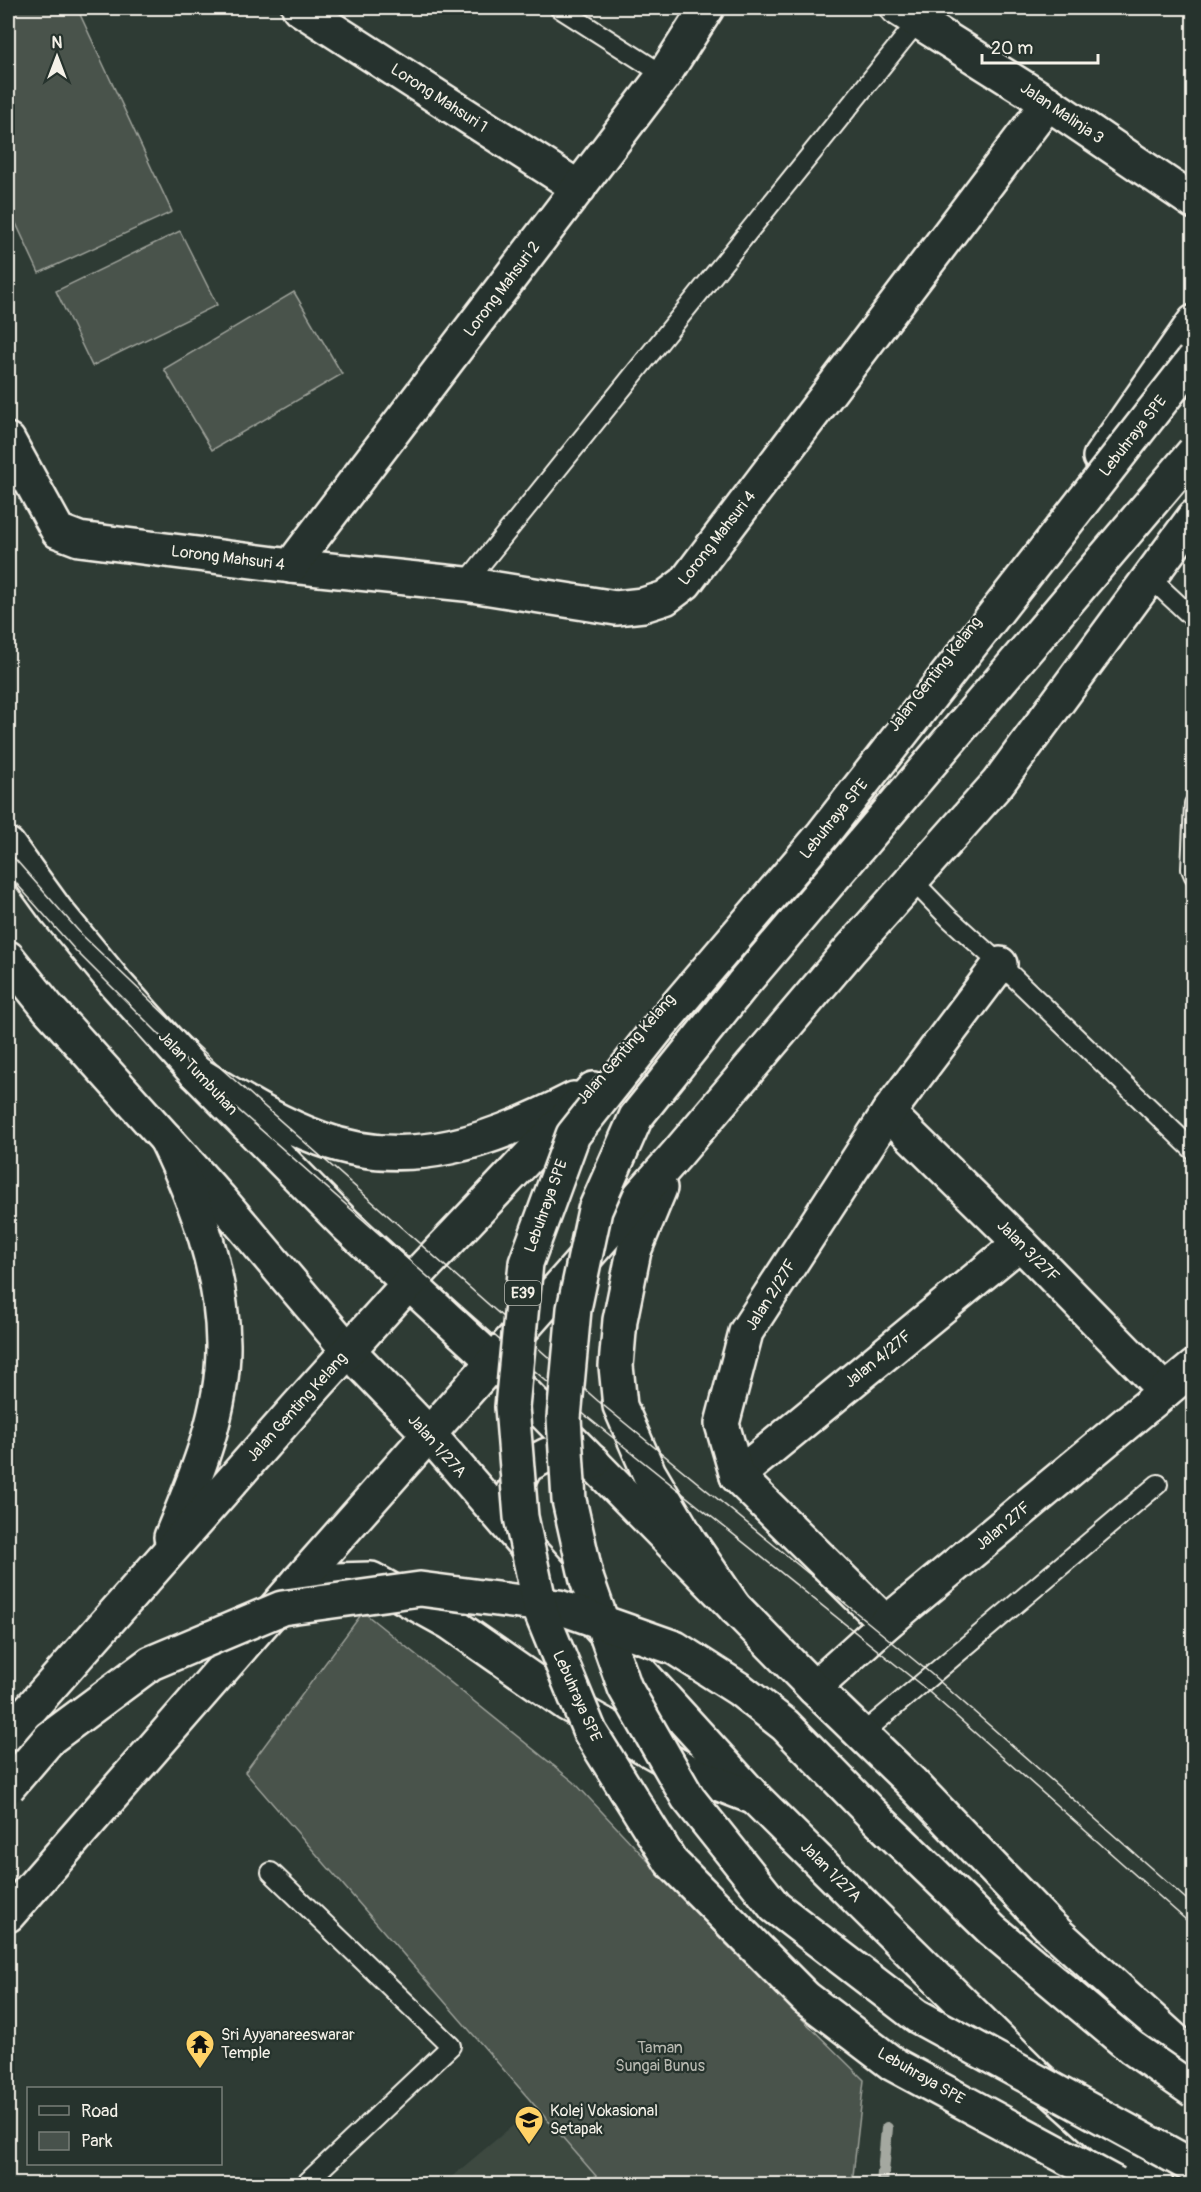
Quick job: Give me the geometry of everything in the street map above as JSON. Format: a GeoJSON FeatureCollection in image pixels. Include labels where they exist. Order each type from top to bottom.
{"type":"FeatureCollection","features":[{"type":"Feature","properties":{"kind":"main road","name":"Lorong Mahsuri 1"},"geometry":{"type":"LineString","coordinates":[[300,8],[579,188]]}},
{"type":"Feature","properties":{"kind":"main road","name":"Lorong Mahsuri 2"},"geometry":{"type":"LineString","coordinates":[[291,566],[664,75],[707,8]]}},
{"type":"Feature","properties":{"kind":"main road","name":"Jalan Malinja 3"},"geometry":{"type":"LineString","coordinates":[[908,14],[1048,103],[1194,202]]}},
{"type":"Feature","properties":{"kind":"main road","name":"Lorong Mahsuri 4"},"geometry":{"type":"LineString","coordinates":[[8,440],[58,531],[79,539],[291,566],[465,584],[616,608],[643,605],[665,598],[685,583],[1048,103]]}},
{"type":"Feature","properties":{"kind":"main road","name":"Jalan Genting Kelang"},"geometry":{"type":"LineString","coordinates":[[8,1734],[348,1350],[594,1088],[806,838],[1042,540],[1194,322]]}},
{"type":"Feature","properties":{"kind":"main road","name":"Lebuhraya SPE"},"geometry":{"type":"LineString","coordinates":[[1116,2184],[894,2064],[806,1998],[671,1862],[590,1732],[542,1615],[521,1517],[512,1407],[526,1263],[573,1135],[662,1023],[824,834],[1194,359]]}},
{"type":"Feature","properties":{"kind":"main road"},"geometry":{"type":"LineString","coordinates":[[1194,452],[750,976],[636,1117],[595,1210],[574,1309],[564,1418],[569,1500],[588,1580],[626,1688],[688,1798],[775,1907],[917,2016],[1194,2167]]}},
{"type":"Feature","properties":{"kind":"main road"},"geometry":{"type":"LineString","coordinates":[[8,1915],[299,1581],[677,1154],[849,951],[998,783],[1194,517]]}},
{"type":"Feature","properties":{"kind":"main road","name":"Jalan Tumbuhan"},"geometry":{"type":"LineString","coordinates":[[8,845],[56,911],[117,985],[196,1073],[346,1225],[410,1283]]}},
{"type":"Feature","properties":{"kind":"main road"},"geometry":{"type":"LineString","coordinates":[[8,958],[48,1008],[166,1139],[348,1350]]}},
{"type":"Feature","properties":{"kind":"main road","name":"Jalan 2/27F"},"geometry":{"type":"LineString","coordinates":[[886,1623],[737,1476],[722,1424],[746,1332],[888,1113],[1000,964]]}},
{"type":"Feature","properties":{"kind":"main road"},"geometry":{"type":"LineString","coordinates":[[196,1073],[258,1110],[322,1140],[357,1149],[384,1152],[444,1150],[467,1144],[517,1126],[594,1088]]}},
{"type":"Feature","properties":{"kind":"main road","name":"Jalan 3/27F"},"geometry":{"type":"LineString","coordinates":[[888,1113],[1166,1391]]}},
{"type":"Feature","properties":{"kind":"main road"},"geometry":{"type":"LineString","coordinates":[[163,1558],[195,1476],[213,1420],[223,1345],[219,1294],[210,1252],[184,1177],[166,1139]]}},
{"type":"Feature","properties":{"kind":"main road"},"geometry":{"type":"LineString","coordinates":[[677,1154],[644,1224],[632,1261],[620,1320],[616,1366],[620,1406],[649,1473],[688,1539],[735,1608]]}},
{"type":"Feature","properties":{"kind":"main road","name":"Jalan 4/27F"},"geometry":{"type":"LineString","coordinates":[[737,1476],[1020,1243]]}},
{"type":"Feature","properties":{"kind":"main road"},"geometry":{"type":"LineString","coordinates":[[410,1283],[493,1361],[1048,1925],[1194,2058]]}},
{"type":"Feature","properties":{"kind":"main road","name":"Jalan 1/27A"},"geometry":{"type":"LineString","coordinates":[[348,1350],[429,1434],[523,1543],[755,1798],[1040,2080],[1156,2184]]}},
{"type":"Feature","properties":{"kind":"main road","name":"Jalan 27F"},"geometry":{"type":"LineString","coordinates":[[814,1688],[886,1623],[1194,1367]]}},
{"type":"Feature","properties":{"kind":"main road","name":"Jalan 1/27A"},"geometry":{"type":"LineString","coordinates":[[523,1543],[512,1494],[526,1466],[547,1455],[593,1462]]}},
{"type":"Feature","properties":{"kind":"main road"},"geometry":{"type":"LineString","coordinates":[[299,1581],[372,1579],[449,1622],[567,1704],[691,1773],[755,1798]]}},
{"type":"Feature","properties":{"kind":"main road"},"geometry":{"type":"LineString","coordinates":[[8,1787],[50,1738],[151,1663],[282,1608],[420,1589],[559,1607],[675,1648],[767,1710],[786,1725],[870,1812],[993,1930],[1131,2047],[1194,2091]]}},
{"type":"Feature","properties":{"kind":"lane"},"geometry":{"type":"LineString","coordinates":[[559,8],[664,75]]}},
{"type":"Feature","properties":{"kind":"lane"},"geometry":{"type":"LineString","coordinates":[[465,584],[908,14]]}},
{"type":"Feature","properties":{"kind":"lane"},"geometry":{"type":"LineString","coordinates":[[1149,577],[1194,619]]}},
{"type":"Feature","properties":{"kind":"lane"},"geometry":{"type":"LineString","coordinates":[[1194,804],[1191,869],[1194,876]]}},
{"type":"Feature","properties":{"kind":"lane"},"geometry":{"type":"LineString","coordinates":[[912,880],[1194,1151]]}},
{"type":"Feature","properties":{"kind":"lane"},"geometry":{"type":"LineString","coordinates":[[862,1734],[1158,1484]]}},
{"type":"Feature","properties":{"kind":"lane"},"geometry":{"type":"LineString","coordinates":[[271,1872],[451,2046],[305,2184]]}},
{"type":"Feature","properties":{"kind":"shaded area","name":"Kolej Vokasional Setapak"},"geometry":{"type":"Polygon","coordinates":[[[535,2107],[603,2184],[443,2184],[535,2107]]]}},
{"type":"Feature","properties":{"kind":"green space"},"geometry":{"type":"Polygon","coordinates":[[[8,8],[77,8],[172,212],[39,273],[8,206],[8,8]]]}},
{"type":"Feature","properties":{"kind":"green space"},"geometry":{"type":"Polygon","coordinates":[[[180,231],[217,305],[92,366],[56,291],[180,231]]]}},
{"type":"Feature","properties":{"kind":"green space"},"geometry":{"type":"Polygon","coordinates":[[[294,292],[342,374],[212,450],[164,369],[294,292]]]}},
{"type":"Feature","properties":{"kind":"green space","name":"Taman Sungai Bunus"},"geometry":{"type":"Polygon","coordinates":[[[363,1612],[574,1782],[724,1942],[864,2080],[852,2184],[603,2184],[245,1772],[363,1612]]]}},
{"type":"Feature","properties":{"kind":"waterway"},"geometry":{"type":"LineString","coordinates":[[882,2184],[887,2128]]}},
{"type":"Feature","properties":{"kind":"tram line"},"geometry":{"type":"LineString","coordinates":[[8,851],[82,935],[223,1070],[598,1401],[930,1673],[1194,1906]]}},
{"type":"Feature","properties":{"kind":"tram line"},"geometry":{"type":"LineString","coordinates":[[8,874],[76,951],[210,1085],[586,1416],[921,1685],[1194,1927]]}},
{"type":"Feature","properties":{"kind":"place","name":"Sri Ayyanareeswarar Temple"},"geometry":{"type":"Point","coordinates":[200,2070]}},
{"type":"Feature","properties":{"kind":"place","name":"Kolej Vokasional Setapak"},"geometry":{"type":"Point","coordinates":[529,2146]}}]}
